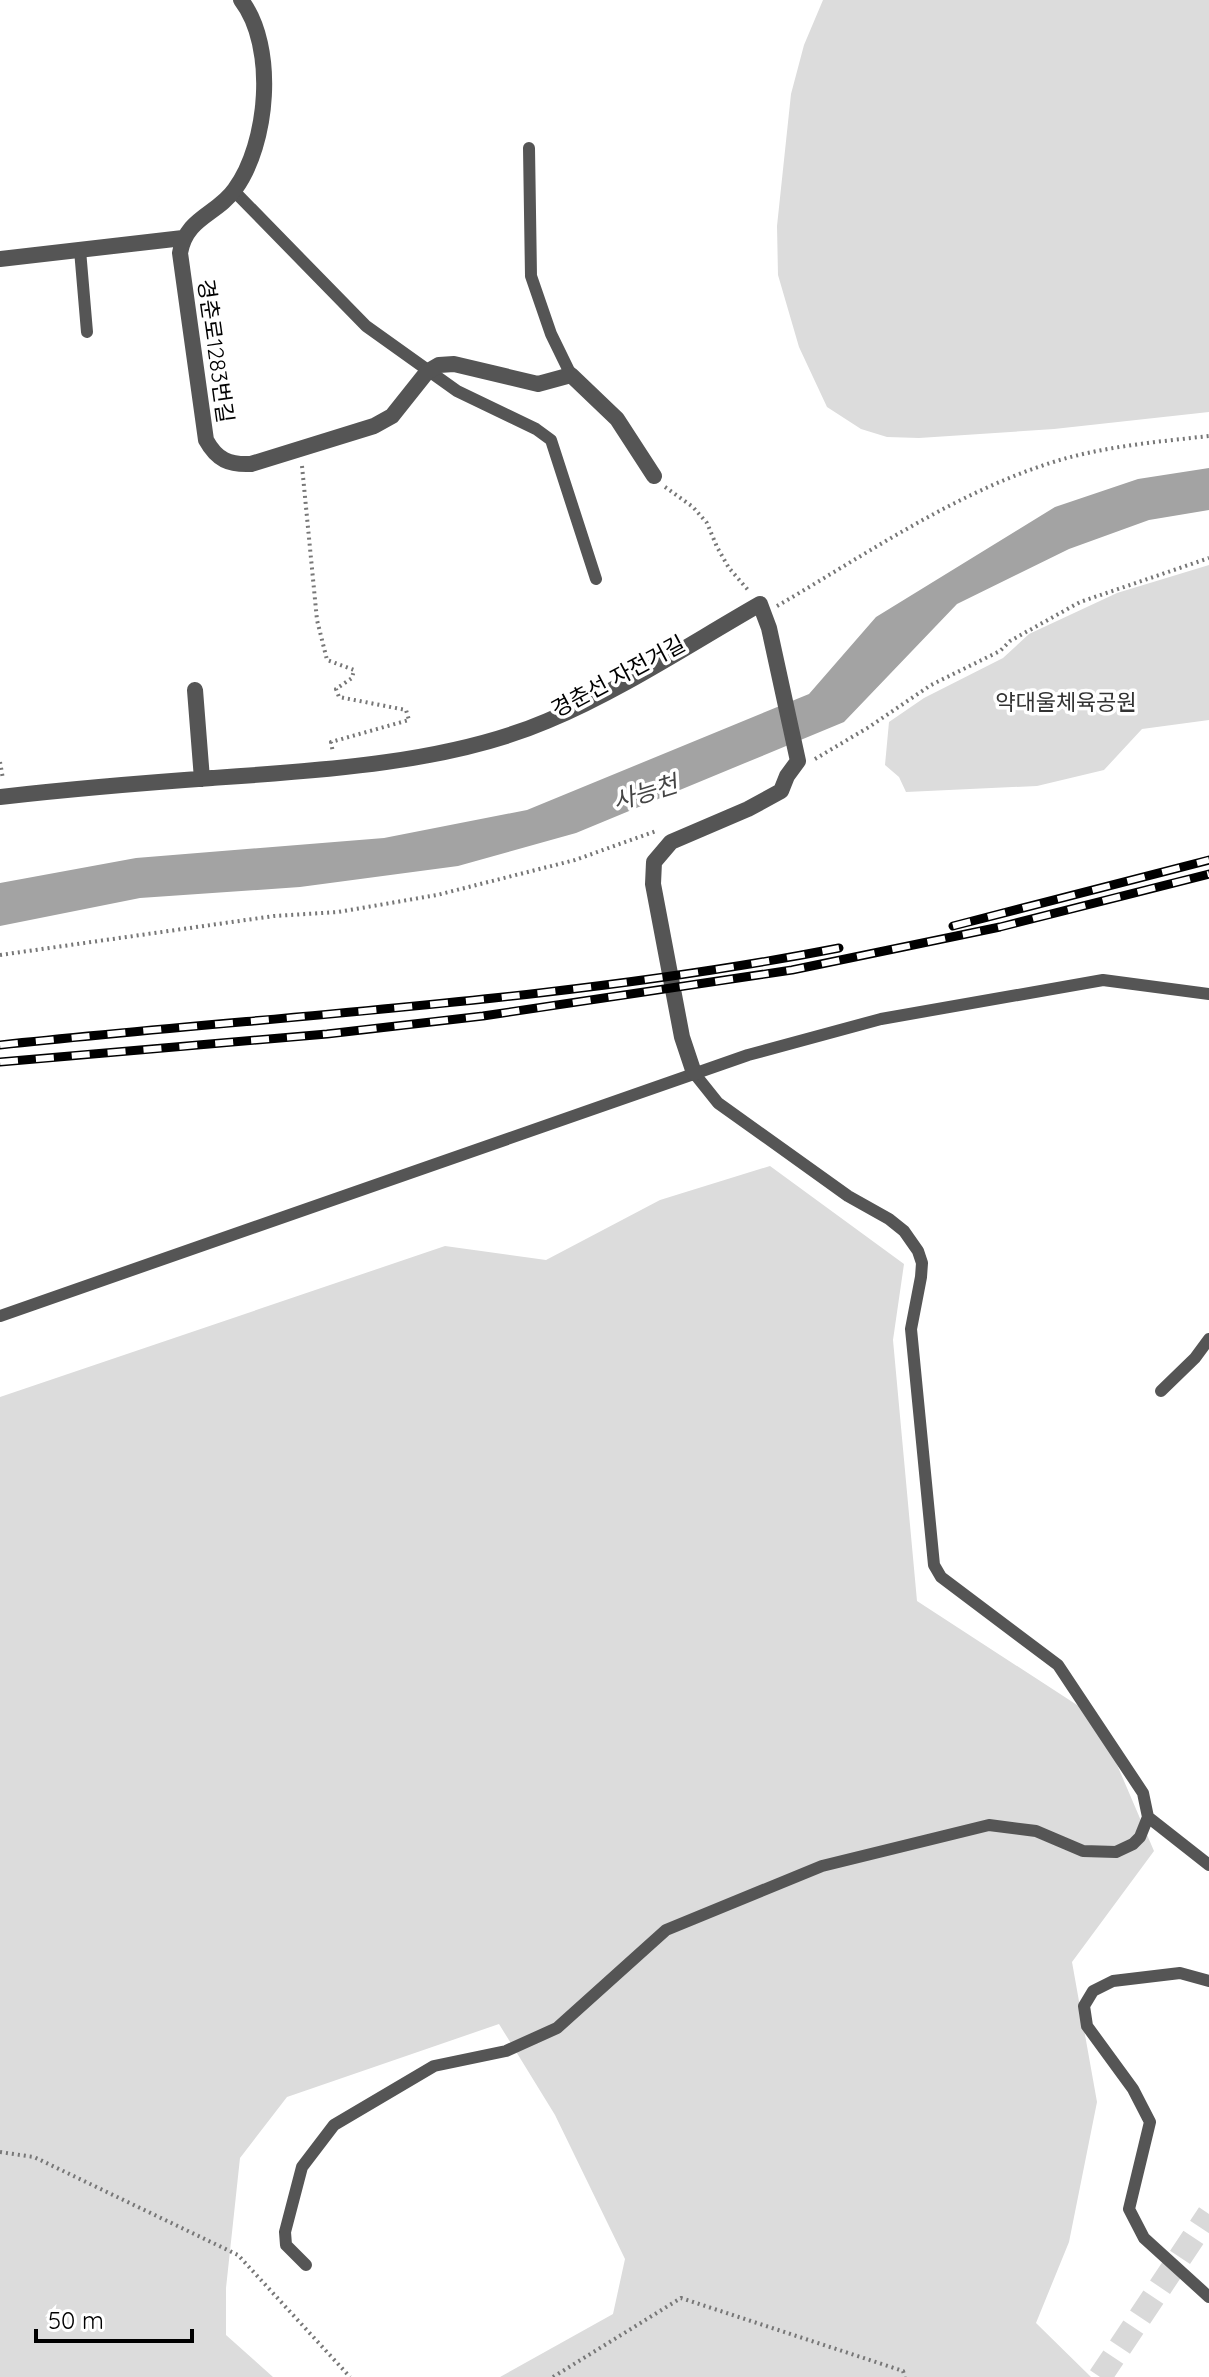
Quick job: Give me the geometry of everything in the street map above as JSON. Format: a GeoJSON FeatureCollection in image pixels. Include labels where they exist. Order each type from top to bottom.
{"type":"FeatureCollection","features":[{"type":"Feature","properties":{"kind":"street"},"geometry":{"type":"LineString","coordinates":[[0,259],[183,238],[191,227],[234,191],[255,153],[265,81],[263,51],[241,0]]}},
{"type":"Feature","properties":{"kind":"street","name":"경춘로1283번길"},"geometry":{"type":"LineString","coordinates":[[183,238],[180,253],[206,440],[223,461],[235,465],[251,464],[374,426],[392,416],[427,372]]}},
{"type":"Feature","properties":{"kind":"street"},"geometry":{"type":"LineString","coordinates":[[427,372],[439,365],[454,364],[538,384],[571,375],[617,419],[654,476]]}},
{"type":"Feature","properties":{"kind":"street"},"geometry":{"type":"LineString","coordinates":[[0,797],[334,768],[431,754],[546,722],[764,616],[806,760],[787,776],[781,791],[748,809],[671,842],[654,862],[653,884],[676,1006],[694,1073]]}},
{"type":"Feature","properties":{"kind":"street"},"geometry":{"type":"LineString","coordinates":[[195,690],[202,779]]}},
{"type":"Feature","properties":{"kind":"lane"},"geometry":{"type":"LineString","coordinates":[[529,148],[531,276],[551,334],[571,375]]}},
{"type":"Feature","properties":{"kind":"lane"},"geometry":{"type":"LineString","coordinates":[[234,191],[366,326],[457,391],[536,429],[551,440],[596,579]]}},
{"type":"Feature","properties":{"kind":"lane"},"geometry":{"type":"LineString","coordinates":[[80,250],[87,332]]}},
{"type":"Feature","properties":{"kind":"lane"},"geometry":{"type":"LineString","coordinates":[[0,1316],[694,1073],[881,1019],[1103,980],[1209,994]]}},
{"type":"Feature","properties":{"kind":"lane"},"geometry":{"type":"LineString","coordinates":[[306,2265],[286,2245],[285,2232],[302,2167],[334,2125],[434,2066],[506,2051],[557,2028],[666,1930],[822,1866],[989,1825],[1036,1831],[1083,1851],[1116,1852],[1140,1837],[1148,1817],[1143,1793],[1058,1665],[941,1577],[934,1565],[911,1329],[921,1277],[922,1263],[918,1251],[904,1231],[889,1219],[848,1196],[718,1103],[694,1073]]}},
{"type":"Feature","properties":{"kind":"lane"},"geometry":{"type":"LineString","coordinates":[[1161,1391],[1195,1358],[1209,1339]]}},
{"type":"Feature","properties":{"kind":"lane"},"geometry":{"type":"LineString","coordinates":[[1148,1817],[1209,1865]]}},
{"type":"Feature","properties":{"kind":"lane"},"geometry":{"type":"LineString","coordinates":[[1209,1981],[1180,1973],[1113,1981],[1093,1991],[1084,2006],[1087,2026],[1133,2089],[1150,2122],[1129,2209],[1144,2238],[1209,2297]]}},
{"type":"Feature","properties":{"kind":"path"},"geometry":{"type":"LineString","coordinates":[[654,476],[693,507],[707,523],[729,568],[764,616],[967,495],[1010,477],[1050,463],[1115,449],[1209,436]]}},
{"type":"Feature","properties":{"kind":"path"},"geometry":{"type":"LineString","coordinates":[[300,448],[317,620],[327,660],[354,670],[352,678],[336,689],[339,697],[406,710],[409,720],[331,742],[334,768]]}},
{"type":"Feature","properties":{"kind":"path"},"geometry":{"type":"LineString","coordinates":[[806,760],[869,727],[931,685],[1000,651],[1010,641],[1080,602],[1209,558]]}},
{"type":"Feature","properties":{"kind":"path"},"geometry":{"type":"LineString","coordinates":[[0,955],[274,916],[338,912],[437,895],[575,860],[659,830]]}},
{"type":"Feature","properties":{"kind":"path"},"geometry":{"type":"LineString","coordinates":[[0,2152],[34,2157],[238,2255],[350,2377]]}},
{"type":"Feature","properties":{"kind":"path"},"geometry":{"type":"LineString","coordinates":[[553,2377],[681,2298],[903,2371],[905,2377]]}},
{"type":"Feature","properties":{"kind":"green space"},"geometry":{"type":"Polygon","coordinates":[[[823,0],[1209,0],[1209,412],[1054,429],[919,438],[887,437],[861,429],[827,407],[799,347],[778,275],[777,226],[791,94],[804,45],[823,0]]]}},
{"type":"Feature","properties":{"kind":"green space","name":"약대울체육공원"},"geometry":{"type":"Polygon","coordinates":[[[1209,565],[1209,720],[1142,729],[1104,770],[1037,786],[906,792],[899,777],[885,765],[889,722],[924,698],[1003,658],[1029,634],[1117,593],[1209,565]]]}},
{"type":"Feature","properties":{"kind":"green space"},"geometry":{"type":"Polygon","coordinates":[[[770,1166],[904,1264],[893,1340],[917,1601],[1097,1718],[1154,1851],[1072,1962],[1097,2102],[1069,2242],[1036,2323],[1091,2377],[500,2377],[613,2314],[625,2259],[555,2115],[499,2024],[287,2097],[240,2158],[226,2288],[226,2335],[273,2377],[0,2377],[0,1397],[445,1246],[546,1260],[660,1200],[770,1166]]]}},
{"type":"Feature","properties":{"kind":"water","name":"사능천"},"geometry":{"type":"Polygon","coordinates":[[[1209,468],[1209,510],[1149,520],[1069,549],[957,604],[844,722],[576,833],[458,866],[300,887],[140,898],[0,926],[0,883],[136,858],[384,838],[527,810],[809,694],[876,617],[1055,507],[1138,479],[1209,468]]]}},
{"type":"Feature","properties":{"kind":"tunnel"},"geometry":{"type":"LineString","coordinates":[[1100,2377],[1209,2214]]}},
{"type":"Feature","properties":{"kind":"railway"},"geometry":{"type":"LineString","coordinates":[[953,926],[1209,860]]}},
{"type":"Feature","properties":{"kind":"railway"},"geometry":{"type":"LineString","coordinates":[[0,1062],[327,1034],[483,1016],[792,970],[1000,927],[1209,874]]}},
{"type":"Feature","properties":{"kind":"railway"},"geometry":{"type":"LineString","coordinates":[[0,1045],[526,995],[630,982],[839,948]]}}]}
